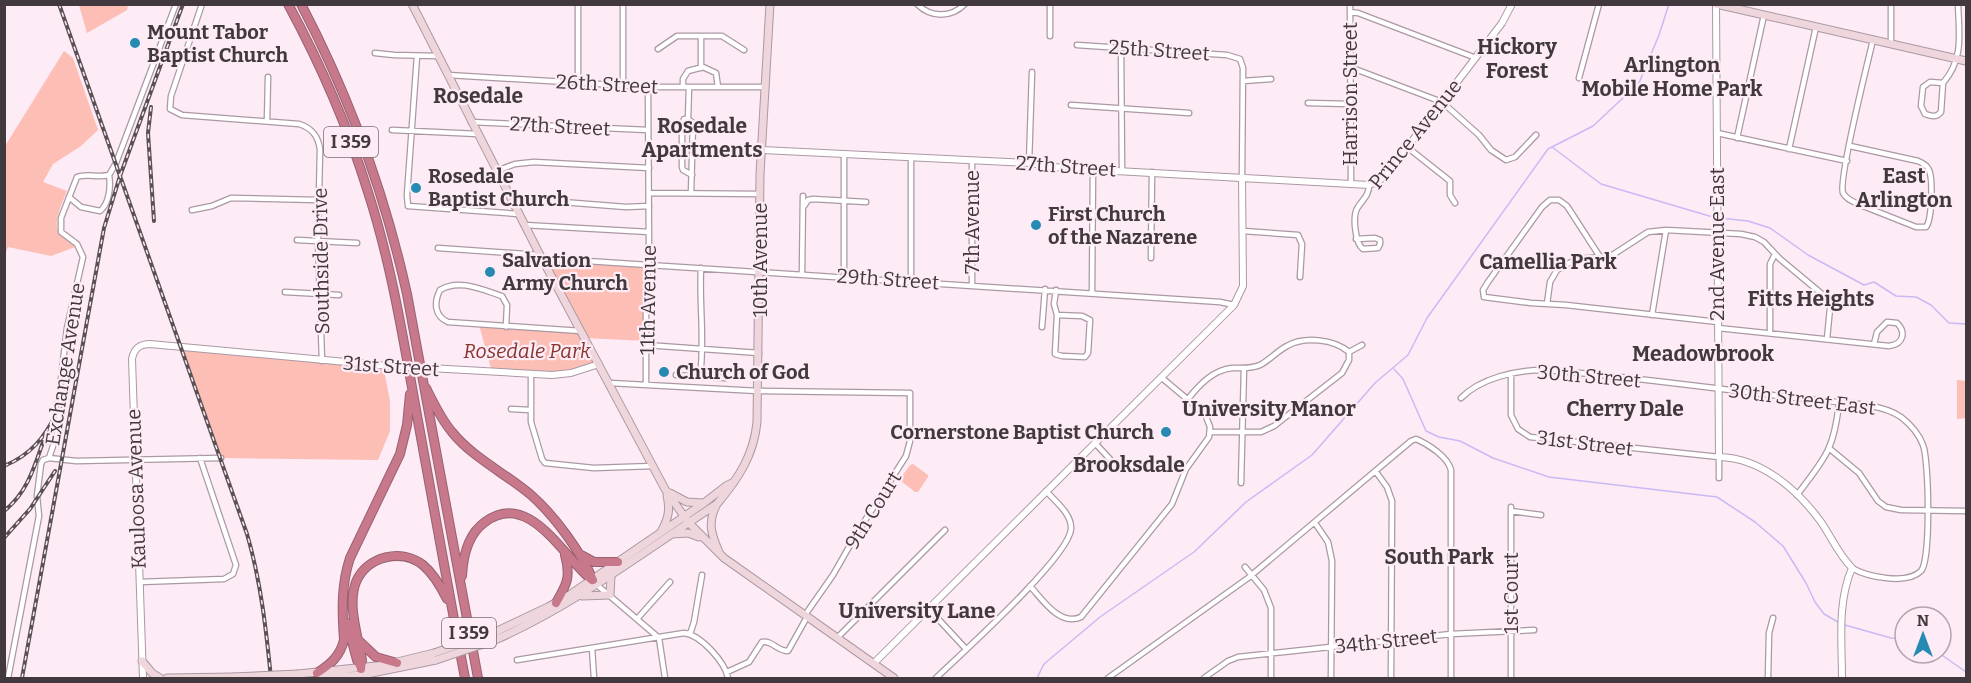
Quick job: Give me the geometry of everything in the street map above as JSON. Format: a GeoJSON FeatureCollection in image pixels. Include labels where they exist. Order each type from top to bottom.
{"type":"FeatureCollection","features":[{"type":"Feature","properties":{"kind":"highway","name":"I 359"},"geometry":{"type":"LineString","coordinates":[[288,4],[332,94],[369,193],[393,286],[465,678]]}},
{"type":"Feature","properties":{"kind":"highway","name":"I 359"},"geometry":{"type":"LineString","coordinates":[[301,4],[346,100],[381,195],[400,266],[478,678]]}},
{"type":"Feature","properties":{"kind":"highway"},"geometry":{"type":"LineString","coordinates":[[319,676],[340,653],[344,640],[342,585],[350,558],[405,440],[411,381]]}},
{"type":"Feature","properties":{"kind":"highway"},"geometry":{"type":"LineString","coordinates":[[423,381],[435,408],[452,432],[473,452],[531,496],[577,553],[595,582]]}},
{"type":"Feature","properties":{"kind":"highway"},"geometry":{"type":"LineString","coordinates":[[461,588],[462,567],[470,539],[482,524],[499,514],[514,513],[528,517],[544,529],[595,582]]}},
{"type":"Feature","properties":{"kind":"highway"},"geometry":{"type":"LineString","coordinates":[[556,603],[568,579],[569,569],[564,552]]}},
{"type":"Feature","properties":{"kind":"highway"},"geometry":{"type":"LineString","coordinates":[[577,553],[594,562],[618,562]]}},
{"type":"Feature","properties":{"kind":"highway"},"geometry":{"type":"LineString","coordinates":[[362,674],[353,596],[356,582],[368,566],[384,557],[404,556],[422,564],[435,579],[452,608]]}},
{"type":"Feature","properties":{"kind":"highway"},"geometry":{"type":"LineString","coordinates":[[344,611],[362,674]]}},
{"type":"Feature","properties":{"kind":"highway"},"geometry":{"type":"LineString","coordinates":[[359,641],[372,654],[397,663]]}},
{"type":"Feature","properties":{"kind":"main road"},"geometry":{"type":"LineString","coordinates":[[412,4],[541,257],[665,489],[686,519],[720,554],[894,678]]}},
{"type":"Feature","properties":{"kind":"main road","name":"10th Avenue"},"geometry":{"type":"LineString","coordinates":[[717,504],[747,463],[755,441],[759,353],[760,194],[770,4]]}},
{"type":"Feature","properties":{"kind":"main road"},"geometry":{"type":"LineString","coordinates":[[1716,5],[1966,61]]}},
{"type":"Feature","properties":{"kind":"main road"},"geometry":{"type":"LineString","coordinates":[[494,637],[595,582],[611,576],[670,534],[704,503],[734,482]]}},
{"type":"Feature","properties":{"kind":"main road"},"geometry":{"type":"LineString","coordinates":[[665,489],[687,502],[704,503]]}},
{"type":"Feature","properties":{"kind":"main road"},"geometry":{"type":"LineString","coordinates":[[661,532],[668,519],[670,506],[665,489]]}},
{"type":"Feature","properties":{"kind":"main road"},"geometry":{"type":"LineString","coordinates":[[717,504],[711,515],[711,528],[720,554]]}},
{"type":"Feature","properties":{"kind":"main road"},"geometry":{"type":"LineString","coordinates":[[167,678],[298,675],[337,678],[435,657],[494,637],[552,612],[579,596],[618,562],[661,532],[717,504]]}},
{"type":"Feature","properties":{"kind":"main road"},"geometry":{"type":"LineString","coordinates":[[670,534],[688,533],[702,538]]}},
{"type":"Feature","properties":{"kind":"main road"},"geometry":{"type":"LineString","coordinates":[[579,596],[610,595],[611,576]]}},
{"type":"Feature","properties":{"kind":"main road"},"geometry":{"type":"LineString","coordinates":[[319,676],[362,674],[397,663],[435,657]]}},
{"type":"Feature","properties":{"kind":"main road"},"geometry":{"type":"LineString","coordinates":[[142,661],[152,674],[160,678]]}},
{"type":"Feature","properties":{"kind":"street"},"geometry":{"type":"LineString","coordinates":[[109,175],[80,176],[74,181],[69,197],[81,207],[99,211],[106,204],[110,185],[109,175],[134,118],[176,4]]}},
{"type":"Feature","properties":{"kind":"street","name":"Southside Drive"},"geometry":{"type":"LineString","coordinates":[[202,4],[171,96],[170,109],[183,115],[299,124],[308,128],[315,135],[320,149],[318,241],[322,361]]}},
{"type":"Feature","properties":{"kind":"street"},"geometry":{"type":"LineString","coordinates":[[578,4],[578,83]]}},
{"type":"Feature","properties":{"kind":"street"},"geometry":{"type":"LineString","coordinates":[[623,4],[623,86]]}},
{"type":"Feature","properties":{"kind":"street"},"geometry":{"type":"LineString","coordinates":[[917,4],[925,11],[938,15],[952,13],[965,4]]}},
{"type":"Feature","properties":{"kind":"street"},"geometry":{"type":"LineString","coordinates":[[1050,4],[1050,36]]}},
{"type":"Feature","properties":{"kind":"street","name":"Harrison Street"},"geometry":{"type":"LineString","coordinates":[[1350,4],[1351,183]]}},
{"type":"Feature","properties":{"kind":"street","name":"Prince Avenue"},"geometry":{"type":"LineString","coordinates":[[1356,239],[1356,212],[1368,194],[1369,185],[1387,174],[1502,23],[1512,4]]}},
{"type":"Feature","properties":{"kind":"street"},"geometry":{"type":"LineString","coordinates":[[1579,78],[1599,4]]}},
{"type":"Feature","properties":{"kind":"street"},"geometry":{"type":"LineString","coordinates":[[1891,4],[1891,44]]}},
{"type":"Feature","properties":{"kind":"street"},"geometry":{"type":"LineString","coordinates":[[1943,83],[1930,82],[1923,87],[1920,106],[1925,114],[1934,117],[1941,112],[1943,83],[1952,73],[1958,59],[1958,4]]}},
{"type":"Feature","properties":{"kind":"street","name":"2nd Avenue East"},"geometry":{"type":"LineString","coordinates":[[1716,5],[1719,478]]}},
{"type":"Feature","properties":{"kind":"street"},"geometry":{"type":"LineString","coordinates":[[1350,12],[1358,13],[1476,58]]}},
{"type":"Feature","properties":{"kind":"street"},"geometry":{"type":"LineString","coordinates":[[1737,138],[1764,15]]}},
{"type":"Feature","properties":{"kind":"street"},"geometry":{"type":"LineString","coordinates":[[1789,149],[1816,27]]}},
{"type":"Feature","properties":{"kind":"street"},"geometry":{"type":"LineString","coordinates":[[658,49],[677,36],[722,36],[744,50]]}},
{"type":"Feature","properties":{"kind":"street"},"geometry":{"type":"LineString","coordinates":[[701,36],[701,68]]}},
{"type":"Feature","properties":{"kind":"street"},"geometry":{"type":"LineString","coordinates":[[1850,146],[1918,161],[1926,166],[1931,185],[1928,225],[1921,228],[1916,227],[1849,200],[1843,192],[1846,161],[1873,40]]}},
{"type":"Feature","properties":{"kind":"street","name":"25th Street"},"geometry":{"type":"LineString","coordinates":[[1077,45],[1227,54],[1240,59],[1243,81]]}},
{"type":"Feature","properties":{"kind":"street"},"geometry":{"type":"LineString","coordinates":[[1121,47],[1122,170]]}},
{"type":"Feature","properties":{"kind":"street"},"geometry":{"type":"LineString","coordinates":[[375,52],[438,56]]}},
{"type":"Feature","properties":{"kind":"street"},"geometry":{"type":"LineString","coordinates":[[417,56],[408,206],[519,214]]}},
{"type":"Feature","properties":{"kind":"street"},"geometry":{"type":"LineString","coordinates":[[683,87],[683,79],[688,71],[701,68],[716,73],[718,87]]}},
{"type":"Feature","properties":{"kind":"street"},"geometry":{"type":"LineString","coordinates":[[1350,69],[1442,102],[1479,135],[1491,150],[1506,160],[1515,157],[1536,135]]}},
{"type":"Feature","properties":{"kind":"street"},"geometry":{"type":"LineString","coordinates":[[1029,163],[1032,72]]}},
{"type":"Feature","properties":{"kind":"street","name":"26th Street"},"geometry":{"type":"LineString","coordinates":[[448,75],[648,87],[766,87]]}},
{"type":"Feature","properties":{"kind":"street"},"geometry":{"type":"LineString","coordinates":[[267,121],[268,77]]}},
{"type":"Feature","properties":{"kind":"street"},"geometry":{"type":"LineString","coordinates":[[874,663],[1162,378],[1240,297],[1243,286],[1243,81],[1271,79]]}},
{"type":"Feature","properties":{"kind":"street"},"geometry":{"type":"LineString","coordinates":[[510,198],[626,207],[649,206],[648,87]]}},
{"type":"Feature","properties":{"kind":"street"},"geometry":{"type":"LineString","coordinates":[[688,119],[689,87]]}},
{"type":"Feature","properties":{"kind":"street"},"geometry":{"type":"LineString","coordinates":[[1308,103],[1350,104]]}},
{"type":"Feature","properties":{"kind":"street"},"geometry":{"type":"LineString","coordinates":[[1071,105],[1189,112]]}},
{"type":"Feature","properties":{"kind":"street"},"geometry":{"type":"LineString","coordinates":[[688,119],[684,119],[682,126],[682,167],[692,175]]}},
{"type":"Feature","properties":{"kind":"street"},"geometry":{"type":"LineString","coordinates":[[688,119],[693,123],[691,193]]}},
{"type":"Feature","properties":{"kind":"street","name":"27th Street"},"geometry":{"type":"LineString","coordinates":[[471,122],[648,130]]}},
{"type":"Feature","properties":{"kind":"street"},"geometry":{"type":"LineString","coordinates":[[392,130],[478,134]]}},
{"type":"Feature","properties":{"kind":"street"},"geometry":{"type":"LineString","coordinates":[[1717,133],[1846,161]]}},
{"type":"Feature","properties":{"kind":"street"},"geometry":{"type":"LineString","coordinates":[[1407,147],[1450,181],[1450,195],[1455,203]]}},
{"type":"Feature","properties":{"kind":"street","name":"27th Street"},"geometry":{"type":"LineString","coordinates":[[762,150],[1029,163],[1093,169],[1369,185]]}},
{"type":"Feature","properties":{"kind":"street"},"geometry":{"type":"LineString","coordinates":[[844,154],[844,276]]}},
{"type":"Feature","properties":{"kind":"street"},"geometry":{"type":"LineString","coordinates":[[911,158],[911,281]]}},
{"type":"Feature","properties":{"kind":"street","name":"7th Avenue"},"geometry":{"type":"LineString","coordinates":[[972,160],[972,285]]}},
{"type":"Feature","properties":{"kind":"street"},"geometry":{"type":"LineString","coordinates":[[496,171],[515,164],[534,162],[649,168]]}},
{"type":"Feature","properties":{"kind":"street"},"geometry":{"type":"LineString","coordinates":[[1092,292],[1093,169]]}},
{"type":"Feature","properties":{"kind":"street"},"geometry":{"type":"LineString","coordinates":[[1151,258],[1152,172]]}},
{"type":"Feature","properties":{"kind":"street"},"geometry":{"type":"LineString","coordinates":[[649,193],[760,194]]}},
{"type":"Feature","properties":{"kind":"street"},"geometry":{"type":"LineString","coordinates":[[802,273],[803,196]]}},
{"type":"Feature","properties":{"kind":"street","name":"Exchange Avenue"},"geometry":{"type":"LineString","coordinates":[[8,678],[39,516],[37,496],[41,464],[43,460],[49,458],[59,428],[58,404],[65,344],[83,257],[80,248],[61,232],[60,227],[69,197]]}},
{"type":"Feature","properties":{"kind":"street"},"geometry":{"type":"LineString","coordinates":[[192,210],[212,206],[231,198],[318,200]]}},
{"type":"Feature","properties":{"kind":"street"},"geometry":{"type":"LineString","coordinates":[[802,208],[808,200],[813,199],[866,202]]}},
{"type":"Feature","properties":{"kind":"street"},"geometry":{"type":"LineString","coordinates":[[1484,297],[1484,290],[1488,282],[1542,207],[1550,200],[1559,200],[1567,206],[1600,257]]}},
{"type":"Feature","properties":{"kind":"street","name":"11th Avenue"},"geometry":{"type":"LineString","coordinates":[[646,385],[649,206]]}},
{"type":"Feature","properties":{"kind":"street"},"geometry":{"type":"LineString","coordinates":[[524,225],[649,232]]}},
{"type":"Feature","properties":{"kind":"street"},"geometry":{"type":"LineString","coordinates":[[1653,315],[1666,230]]}},
{"type":"Feature","properties":{"kind":"street"},"geometry":{"type":"LineString","coordinates":[[1547,304],[1548,287],[1557,270],[1573,260],[1616,254],[1648,232],[1666,230],[1755,237],[1764,242],[1828,299],[1830,308],[1827,339]]}},
{"type":"Feature","properties":{"kind":"street"},"geometry":{"type":"LineString","coordinates":[[1243,231],[1298,235],[1302,244],[1300,277]]}},
{"type":"Feature","properties":{"kind":"street"},"geometry":{"type":"LineString","coordinates":[[1377,238],[1380,244],[1378,248],[1363,249],[1356,239],[1377,238]]}},
{"type":"Feature","properties":{"kind":"street"},"geometry":{"type":"LineString","coordinates":[[297,240],[357,243]]}},
{"type":"Feature","properties":{"kind":"street","name":"29th Street"},"geometry":{"type":"LineString","coordinates":[[438,248],[759,272],[1092,292],[1234,305]]}},
{"type":"Feature","properties":{"kind":"street"},"geometry":{"type":"LineString","coordinates":[[1770,333],[1770,264],[1775,254]]}},
{"type":"Feature","properties":{"kind":"street"},"geometry":{"type":"LineString","coordinates":[[700,376],[703,348],[699,310],[701,268]]}},
{"type":"Feature","properties":{"kind":"street"},"geometry":{"type":"LineString","coordinates":[[506,327],[507,305],[502,296],[474,287],[454,285],[440,290],[436,298],[436,308],[443,321],[506,327],[581,331]]}},
{"type":"Feature","properties":{"kind":"street"},"geometry":{"type":"LineString","coordinates":[[1042,327],[1045,289]]}},
{"type":"Feature","properties":{"kind":"street"},"geometry":{"type":"LineString","coordinates":[[1056,290],[1055,354],[1085,357],[1088,353],[1090,320],[1082,316],[1057,315]]}},
{"type":"Feature","properties":{"kind":"street"},"geometry":{"type":"LineString","coordinates":[[285,292],[339,295]]}},
{"type":"Feature","properties":{"kind":"street"},"geometry":{"type":"LineString","coordinates":[[1477,300],[1484,297],[1653,315],[1770,333],[1874,344],[1894,345],[1903,338],[1900,326],[1887,322],[1877,332],[1874,344]]}},
{"type":"Feature","properties":{"kind":"street"},"geometry":{"type":"LineString","coordinates":[[1188,399],[1213,374],[1226,369],[1260,365],[1287,345],[1301,340],[1325,342],[1344,347],[1349,352]]}},
{"type":"Feature","properties":{"kind":"street","name":"Kauloosa Avenue"},"geometry":{"type":"LineString","coordinates":[[143,678],[132,359],[135,350],[144,344],[182,347]]}},
{"type":"Feature","properties":{"kind":"street"},"geometry":{"type":"LineString","coordinates":[[646,345],[759,353]]}},
{"type":"Feature","properties":{"kind":"street"},"geometry":{"type":"LineString","coordinates":[[1210,432],[1243,433],[1270,429],[1345,369],[1349,352],[1362,345]]}},
{"type":"Feature","properties":{"kind":"street","name":"31st Street"},"geometry":{"type":"LineString","coordinates":[[182,347],[322,361],[531,374],[571,373],[599,364]]}},
{"type":"Feature","properties":{"kind":"street"},"geometry":{"type":"LineString","coordinates":[[1242,483],[1244,368]]}},
{"type":"Feature","properties":{"kind":"street","name":"30th Street"},"geometry":{"type":"LineString","coordinates":[[1461,398],[1472,389],[1511,374],[1534,370],[1687,386]]}},
{"type":"Feature","properties":{"kind":"street"},"geometry":{"type":"LineString","coordinates":[[531,374],[530,410],[537,445],[545,463],[594,468],[653,466]]}},
{"type":"Feature","properties":{"kind":"street","name":"31st Street"},"geometry":{"type":"LineString","coordinates":[[1511,374],[1511,410],[1518,429],[1525,435],[1535,438],[1719,457]]}},
{"type":"Feature","properties":{"kind":"street"},"geometry":{"type":"LineString","coordinates":[[676,375],[725,378]]}},
{"type":"Feature","properties":{"kind":"street"},"geometry":{"type":"LineString","coordinates":[[1030,586],[1062,617],[1071,620],[1081,617],[1176,496],[1186,469],[1207,442],[1210,432],[1205,414],[1162,378]]}},
{"type":"Feature","properties":{"kind":"street"},"geometry":{"type":"LineString","coordinates":[[610,383],[758,391]]}},
{"type":"Feature","properties":{"kind":"street","name":"30th Street East"},"geometry":{"type":"LineString","coordinates":[[1687,386],[1886,409],[1912,427],[1923,443],[1926,457],[1927,510]]}},
{"type":"Feature","properties":{"kind":"street","name":"9th Court"},"geometry":{"type":"LineString","coordinates":[[727,672],[749,662],[762,642],[769,642],[780,650],[788,651],[806,616],[906,456],[910,441],[910,393],[758,391]]}},
{"type":"Feature","properties":{"kind":"street"},"geometry":{"type":"LineString","coordinates":[[1797,495],[1822,464],[1830,449],[1837,426],[1839,403]]}},
{"type":"Feature","properties":{"kind":"street"},"geometry":{"type":"LineString","coordinates":[[511,410],[530,410]]}},
{"type":"Feature","properties":{"kind":"street"},"geometry":{"type":"LineString","coordinates":[[1108,678],[1252,575],[1411,441],[1416,440],[1450,463],[1451,678]]}},
{"type":"Feature","properties":{"kind":"street"},"geometry":{"type":"LineString","coordinates":[[1095,443],[1120,470]]}},
{"type":"Feature","properties":{"kind":"street"},"geometry":{"type":"LineString","coordinates":[[1830,449],[1859,473],[1882,504],[1896,510],[1966,510]]}},
{"type":"Feature","properties":{"kind":"street"},"geometry":{"type":"LineString","coordinates":[[1719,457],[1736,458],[1750,463],[1780,480],[1820,521],[1840,555],[1852,568],[1865,574],[1898,579],[1908,578],[1921,571],[1927,558],[1927,510]]}},
{"type":"Feature","properties":{"kind":"street"},"geometry":{"type":"LineString","coordinates":[[49,458],[75,461],[221,458]]}},
{"type":"Feature","properties":{"kind":"street"},"geometry":{"type":"LineString","coordinates":[[140,582],[224,579],[233,574],[235,570],[236,565],[226,530],[200,459]]}},
{"type":"Feature","properties":{"kind":"street"},"geometry":{"type":"LineString","coordinates":[[1376,472],[1387,487],[1392,501],[1391,678]]}},
{"type":"Feature","properties":{"kind":"street"},"geometry":{"type":"LineString","coordinates":[[936,678],[1030,586],[1060,552],[1071,531],[1068,517],[1046,491]]}},
{"type":"Feature","properties":{"kind":"street","name":"1st Court"},"geometry":{"type":"LineString","coordinates":[[1511,678],[1511,509],[1541,515]]}},
{"type":"Feature","properties":{"kind":"street"},"geometry":{"type":"LineString","coordinates":[[1315,523],[1326,537],[1331,551],[1331,678]]}},
{"type":"Feature","properties":{"kind":"street"},"geometry":{"type":"LineString","coordinates":[[837,638],[945,530]]}},
{"type":"Feature","properties":{"kind":"street"},"geometry":{"type":"LineString","coordinates":[[1245,567],[1266,594],[1271,608],[1271,678]]}},
{"type":"Feature","properties":{"kind":"street"},"geometry":{"type":"LineString","coordinates":[[1842,678],[1844,592],[1852,568]]}},
{"type":"Feature","properties":{"kind":"street"},"geometry":{"type":"LineString","coordinates":[[690,634],[702,575]]}},
{"type":"Feature","properties":{"kind":"street"},"geometry":{"type":"LineString","coordinates":[[595,582],[659,638],[665,678]]}},
{"type":"Feature","properties":{"kind":"street"},"geometry":{"type":"LineString","coordinates":[[637,619],[670,582]]}},
{"type":"Feature","properties":{"kind":"street"},"geometry":{"type":"LineString","coordinates":[[928,608],[966,649]]}},
{"type":"Feature","properties":{"kind":"street"},"geometry":{"type":"LineString","coordinates":[[1768,678],[1769,633],[1773,618]]}},
{"type":"Feature","properties":{"kind":"street"},"geometry":{"type":"LineString","coordinates":[[641,640],[645,626]]}},
{"type":"Feature","properties":{"kind":"street","name":"34th Street"},"geometry":{"type":"LineString","coordinates":[[1204,678],[1228,661],[1238,657],[1271,652],[1451,634],[1534,630]]}},
{"type":"Feature","properties":{"kind":"street"},"geometry":{"type":"LineString","coordinates":[[517,660],[684,633],[690,634],[716,656],[727,672],[728,678]]}},
{"type":"Feature","properties":{"kind":"street"},"geometry":{"type":"LineString","coordinates":[[592,648],[594,678]]}},
{"type":"Feature","properties":{"kind":"green space"},"geometry":{"type":"Polygon","coordinates":[[[79,4],[128,5],[127,10],[87,33],[79,4]]]}},
{"type":"Feature","properties":{"kind":"green space"},"geometry":{"type":"Polygon","coordinates":[[[64,51],[73,58],[98,130],[81,146],[53,164],[43,182],[67,191],[57,224],[60,234],[75,247],[51,256],[8,247],[5,254],[5,146],[64,51]]]}},
{"type":"Feature","properties":{"kind":"green space","name":"Rosedale Park"},"geometry":{"type":"Polygon","coordinates":[[[541,258],[648,264],[646,341],[585,338],[599,364],[571,373],[492,372],[479,325],[581,331],[541,258]]]}},
{"type":"Feature","properties":{"kind":"green space"},"geometry":{"type":"Polygon","coordinates":[[[182,347],[383,365],[390,401],[390,431],[378,460],[221,458],[182,347]]]}},
{"type":"Feature","properties":{"kind":"green space"},"geometry":{"type":"Polygon","coordinates":[[[1957,380],[1966,381],[1966,418],[1957,419],[1957,380]]]}},
{"type":"Feature","properties":{"kind":"green space"},"geometry":{"type":"Polygon","coordinates":[[[913,464],[928,475],[918,492],[900,479],[913,464]]]}},
{"type":"Feature","properties":{"kind":"waterway"},"geometry":{"type":"LineString","coordinates":[[1037,678],[1044,664],[1100,617],[1194,552],[1246,502],[1312,455],[1375,383],[1408,355],[1427,318],[1548,149],[1593,126],[1639,83],[1669,4]]}},
{"type":"Feature","properties":{"kind":"waterway"},"geometry":{"type":"LineString","coordinates":[[1552,147],[1601,184],[1716,218]]}},
{"type":"Feature","properties":{"kind":"waterway"},"geometry":{"type":"LineString","coordinates":[[1720,218],[1748,221],[1770,228],[1808,255],[1864,285],[1874,282],[1896,296],[1916,297],[1931,305],[1949,323],[1966,324]]}},
{"type":"Feature","properties":{"kind":"waterway"},"geometry":{"type":"LineString","coordinates":[[1394,369],[1403,379],[1426,431],[1439,437],[1460,441],[1493,458],[1549,477],[1717,497],[1755,522],[1783,546],[1815,602],[1824,614],[1838,622]]}},
{"type":"Feature","properties":{"kind":"waterway"},"geometry":{"type":"LineString","coordinates":[[1845,625],[1893,638]]}},
{"type":"Feature","properties":{"kind":"waterway"},"geometry":{"type":"LineString","coordinates":[[1953,663],[1966,672]]}},
{"type":"Feature","properties":{"kind":"railway"},"geometry":{"type":"LineString","coordinates":[[59,4],[247,534],[259,588],[271,678]]}},
{"type":"Feature","properties":{"kind":"railway"},"geometry":{"type":"LineString","coordinates":[[22,678],[104,228],[120,176],[183,4]]}},
{"type":"Feature","properties":{"kind":"railway"},"geometry":{"type":"LineString","coordinates":[[151,107],[148,133],[154,221]]}},
{"type":"Feature","properties":{"kind":"railway"},"geometry":{"type":"LineString","coordinates":[[4,466],[14,462],[36,444],[68,391]]}},
{"type":"Feature","properties":{"kind":"railway"},"geometry":{"type":"LineString","coordinates":[[4,511],[24,488],[33,471],[43,442]]}},
{"type":"Feature","properties":{"kind":"railway"},"geometry":{"type":"LineString","coordinates":[[4,538],[30,509],[55,471]]}},
{"type":"Feature","properties":{"kind":"place","name":"Mount Tabor Baptist Church"},"geometry":{"type":"Point","coordinates":[135,43]}},
{"type":"Feature","properties":{"kind":"place","name":"Rosedale Baptist Church"},"geometry":{"type":"Point","coordinates":[416,188]}},
{"type":"Feature","properties":{"kind":"place","name":"First Church of the Nazarene"},"geometry":{"type":"Point","coordinates":[1036,225]}},
{"type":"Feature","properties":{"kind":"place","name":"Salvation Army Church"},"geometry":{"type":"Point","coordinates":[490,272]}},
{"type":"Feature","properties":{"kind":"place","name":"Church of God"},"geometry":{"type":"Point","coordinates":[664,372]}},
{"type":"Feature","properties":{"kind":"place","name":"Cornerstone Baptist Church"},"geometry":{"type":"Point","coordinates":[1166,432]}},
{"type":"Feature","properties":{"kind":"district","name":"Hickory Forest"},"geometry":{"type":"Point","coordinates":[1517,59]}},
{"type":"Feature","properties":{"kind":"district","name":"Arlington Mobile Home Park"},"geometry":{"type":"Point","coordinates":[1672,77]}},
{"type":"Feature","properties":{"kind":"district","name":"Rosedale"},"geometry":{"type":"Point","coordinates":[478,96]}},
{"type":"Feature","properties":{"kind":"district","name":"Rosedale Apartments"},"geometry":{"type":"Point","coordinates":[702,138]}},
{"type":"Feature","properties":{"kind":"district","name":"East Arlington"},"geometry":{"type":"Point","coordinates":[1904,188]}},
{"type":"Feature","properties":{"kind":"district","name":"Camellia Park"},"geometry":{"type":"Point","coordinates":[1548,262]}},
{"type":"Feature","properties":{"kind":"district","name":"Fitts Heights"},"geometry":{"type":"Point","coordinates":[1811,299]}},
{"type":"Feature","properties":{"kind":"district","name":"Meadowbrook"},"geometry":{"type":"Point","coordinates":[1703,354]}},
{"type":"Feature","properties":{"kind":"district","name":"University Manor"},"geometry":{"type":"Point","coordinates":[1269,409]}},
{"type":"Feature","properties":{"kind":"district","name":"Cherry Dale"},"geometry":{"type":"Point","coordinates":[1625,409]}},
{"type":"Feature","properties":{"kind":"district","name":"Brooksdale"},"geometry":{"type":"Point","coordinates":[1129,465]}},
{"type":"Feature","properties":{"kind":"district","name":"South Park"},"geometry":{"type":"Point","coordinates":[1439,557]}},
{"type":"Feature","properties":{"kind":"district","name":"University Lane"},"geometry":{"type":"Point","coordinates":[917,611]}}]}
